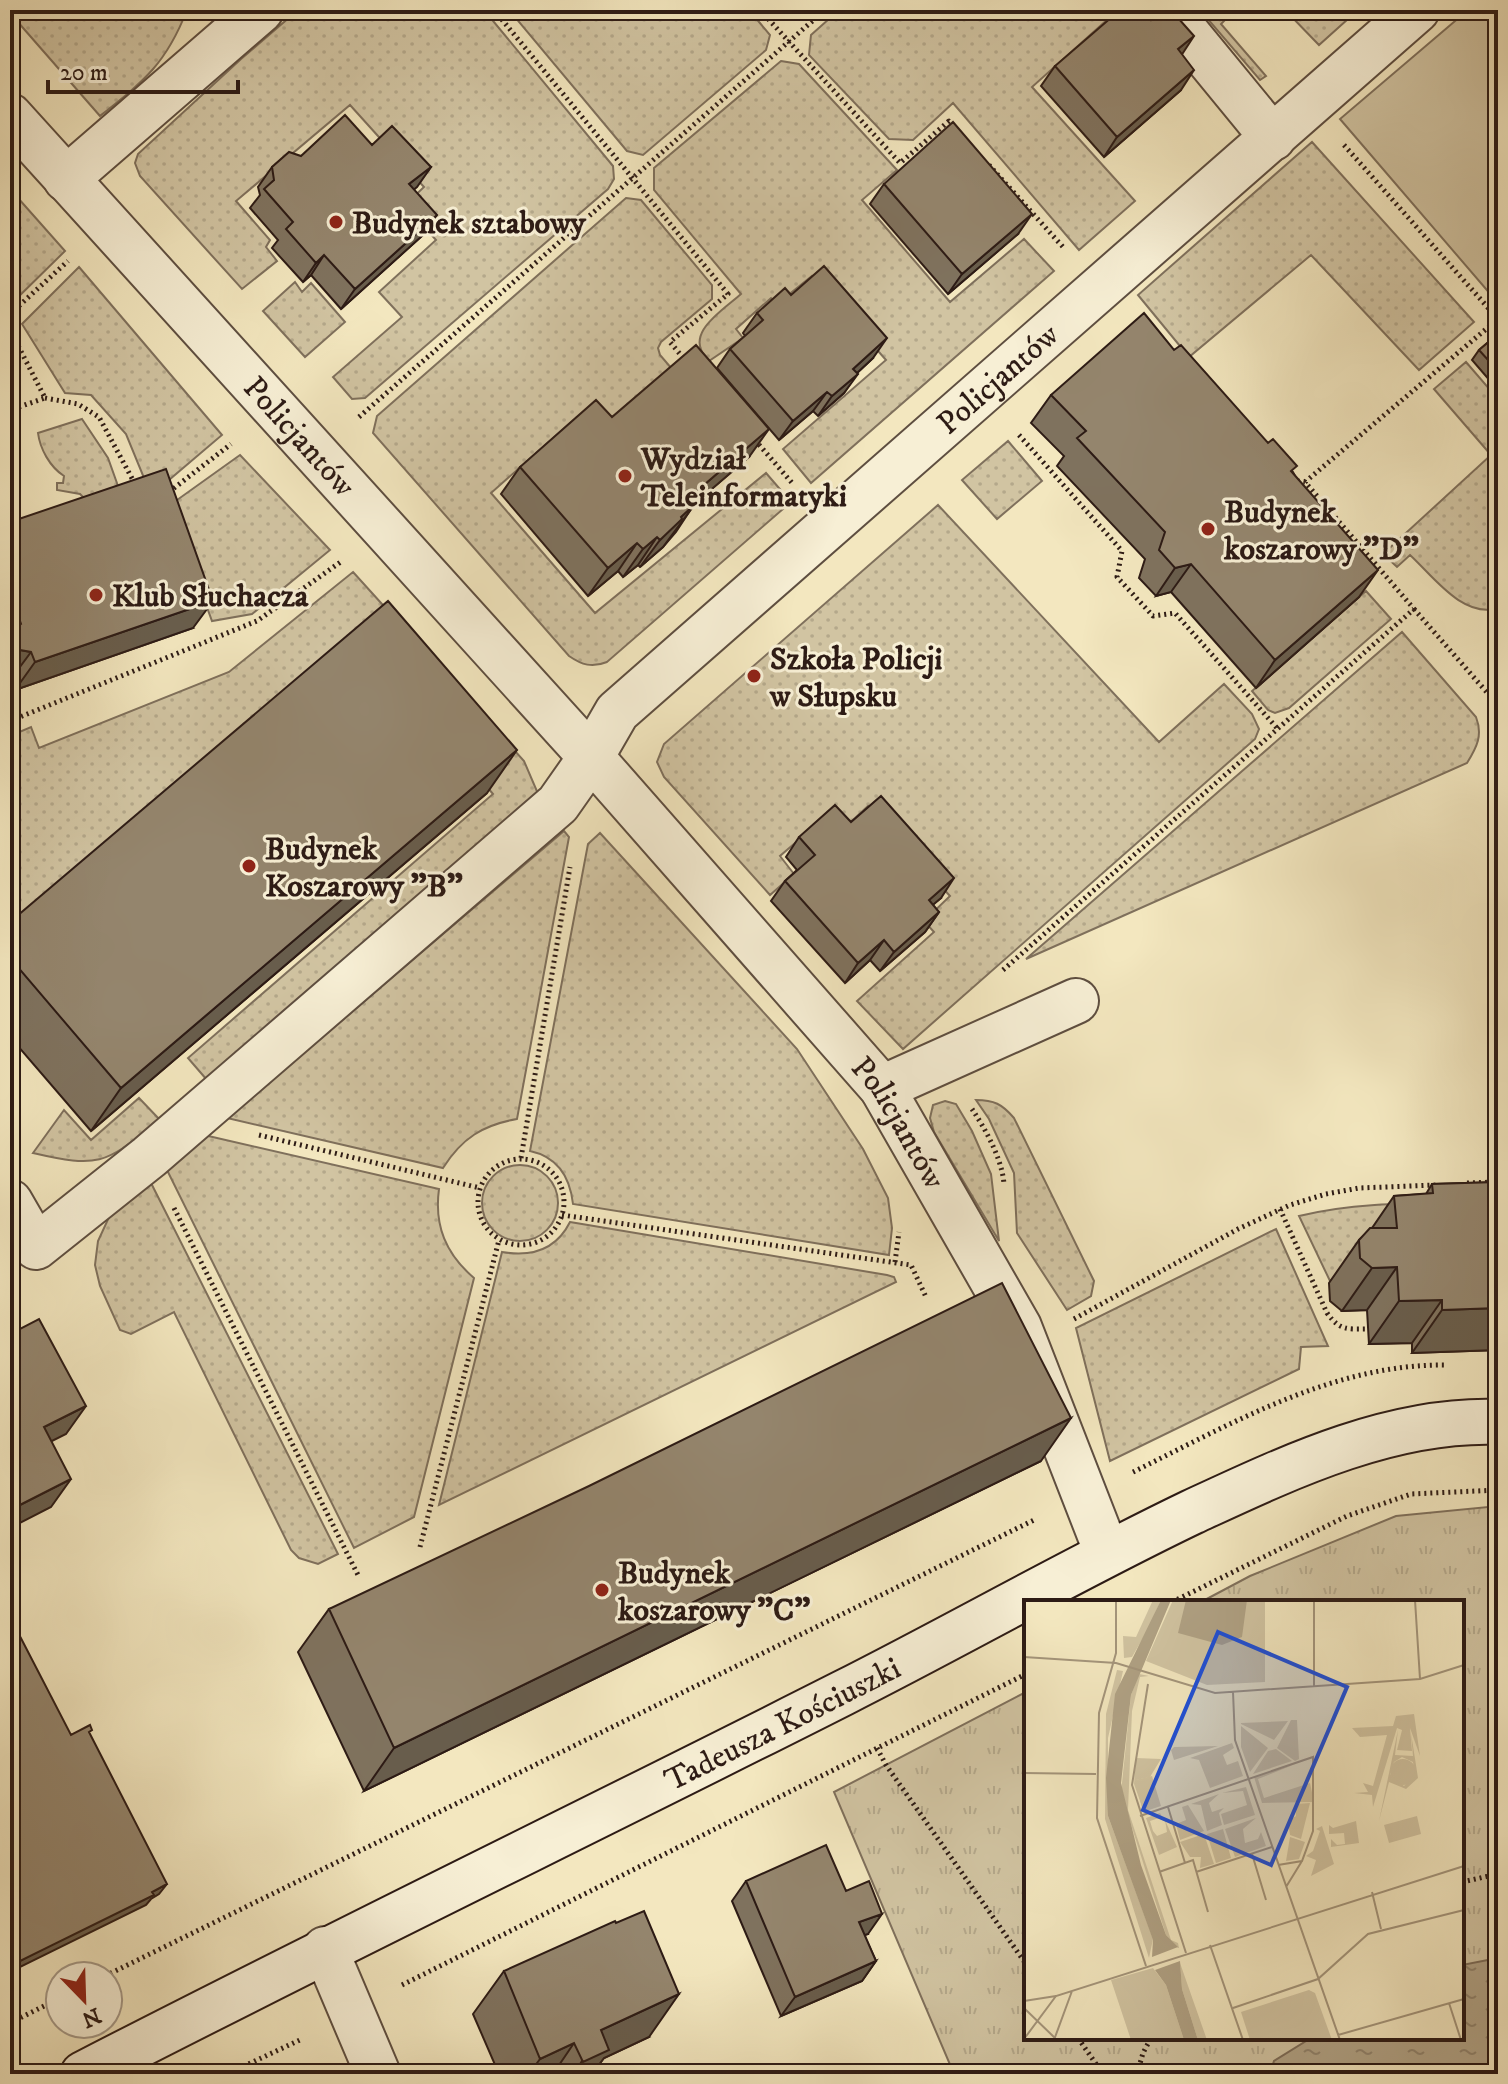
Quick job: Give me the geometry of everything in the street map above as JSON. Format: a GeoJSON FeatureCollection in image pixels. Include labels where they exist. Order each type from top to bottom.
{"type":"FeatureCollection","features":[{"type":"Feature","properties":{"kind":"street"},"geometry":{"type":"LineString","coordinates":[[1168,10],[1273,138]]}},
{"type":"Feature","properties":{"kind":"street","name":"Policjantów"},"geometry":{"type":"LineString","coordinates":[[591,757],[617,712],[1417,10]]}},
{"type":"Feature","properties":{"kind":"street"},"geometry":{"type":"LineString","coordinates":[[66,179],[243,16]]}},
{"type":"Feature","properties":{"kind":"street","name":"Policjantów"},"geometry":{"type":"LineString","coordinates":[[10,116],[591,757],[882,1088],[1019,1327],[1107,1553]]}},
{"type":"Feature","properties":{"kind":"street"},"geometry":{"type":"LineString","coordinates":[[10,1202],[36,1247],[149,1157],[558,804],[591,757]]}},
{"type":"Feature","properties":{"kind":"street"},"geometry":{"type":"LineString","coordinates":[[882,1088],[1076,1001]]}},
{"type":"Feature","properties":{"kind":"street","name":"Tadeusza Kościuszki"},"geometry":{"type":"LineString","coordinates":[[83,2074],[325,1949],[845,1692],[1107,1553],[1282,1470],[1368,1440],[1463,1421],[1498,1422]]}},
{"type":"Feature","properties":{"kind":"street"},"geometry":{"type":"LineString","coordinates":[[325,1949],[378,2074]]}},
{"type":"Feature","properties":{"kind":"path"},"geometry":{"type":"LineString","coordinates":[[494,10],[728,294],[670,342],[689,365]]}},
{"type":"Feature","properties":{"kind":"path"},"geometry":{"type":"LineString","coordinates":[[760,10],[900,163],[949,121],[959,132]]}},
{"type":"Feature","properties":{"kind":"path"},"geometry":{"type":"LineString","coordinates":[[317,456],[825,10]]}},
{"type":"Feature","properties":{"kind":"path"},"geometry":{"type":"LineString","coordinates":[[1305,482],[1498,319],[1309,106]]}},
{"type":"Feature","properties":{"kind":"path"},"geometry":{"type":"LineString","coordinates":[[979,154],[1101,289]]}},
{"type":"Feature","properties":{"kind":"path"},"geometry":{"type":"LineString","coordinates":[[10,314],[108,226]]}},
{"type":"Feature","properties":{"kind":"path"},"geometry":{"type":"LineString","coordinates":[[10,330],[45,398]]}},
{"type":"Feature","properties":{"kind":"path"},"geometry":{"type":"LineString","coordinates":[[10,410],[45,398],[78,404],[99,417],[132,481],[143,492]]}},
{"type":"Feature","properties":{"kind":"path"},"geometry":{"type":"LineString","coordinates":[[166,495],[275,409]]}},
{"type":"Feature","properties":{"kind":"path"},"geometry":{"type":"LineString","coordinates":[[749,433],[830,527]]}},
{"type":"Feature","properties":{"kind":"path"},"geometry":{"type":"LineString","coordinates":[[1019,434],[1122,551],[1117,577],[1153,616],[1175,613],[1277,728]]}},
{"type":"Feature","properties":{"kind":"path"},"geometry":{"type":"LineString","coordinates":[[1294,481],[1305,482],[1498,705]]}},
{"type":"Feature","properties":{"kind":"path"},"geometry":{"type":"LineString","coordinates":[[10,721],[257,621],[385,531]]}},
{"type":"Feature","properties":{"kind":"path"},"geometry":{"type":"LineString","coordinates":[[995,976],[1414,609]]}},
{"type":"Feature","properties":{"kind":"path"},"geometry":{"type":"LineString","coordinates":[[521,1158],[576,824],[558,804]]}},
{"type":"Feature","properties":{"kind":"path"},"geometry":{"type":"LineString","coordinates":[[193,1119],[480,1188]]}},
{"type":"Feature","properties":{"kind":"path"},"geometry":{"type":"LineString","coordinates":[[149,1157],[358,1575]]}},
{"type":"Feature","properties":{"kind":"path"},"geometry":{"type":"LineString","coordinates":[[521,1158],[540,1164],[554,1174],[563,1190],[562,1215],[548,1236],[532,1244],[515,1246],[499,1240],[486,1228],[478,1213],[480,1188],[494,1169],[521,1158]]}},
{"type":"Feature","properties":{"kind":"path"},"geometry":{"type":"LineString","coordinates":[[1074,1319],[1238,1229],[1280,1209],[1326,1194],[1359,1188],[1498,1182]]}},
{"type":"Feature","properties":{"kind":"path"},"geometry":{"type":"LineString","coordinates":[[1280,1209],[1335,1325],[1344,1329],[1368,1329]]}},
{"type":"Feature","properties":{"kind":"path"},"geometry":{"type":"LineString","coordinates":[[562,1215],[911,1265],[926,1297]]}},
{"type":"Feature","properties":{"kind":"path"},"geometry":{"type":"LineString","coordinates":[[420,1547],[499,1240]]}},
{"type":"Feature","properties":{"kind":"path"},"geometry":{"type":"LineString","coordinates":[[124,1967],[1265,1407],[1364,1372],[1455,1365]]}},
{"type":"Feature","properties":{"kind":"path"},"geometry":{"type":"LineString","coordinates":[[1176,1600],[1360,1511],[1411,1494],[1498,1490]]}},
{"type":"Feature","properties":{"kind":"path"},"geometry":{"type":"LineString","coordinates":[[227,2074],[295,2040],[305,2038],[312,2042],[393,2002],[393,1994],[399,1987],[1024,1675]]}},
{"type":"Feature","properties":{"kind":"path"},"geometry":{"type":"LineString","coordinates":[[845,1692],[877,1749],[1024,1961]]}},
{"type":"Feature","properties":{"kind":"path"},"geometry":{"type":"LineString","coordinates":[[1464,1882],[1498,1874]]}},
{"type":"Feature","properties":{"kind":"path"},"geometry":{"type":"LineString","coordinates":[[10,2023],[44,2006]]}},
{"type":"Feature","properties":{"kind":"path"},"geometry":{"type":"LineString","coordinates":[[1079,2040],[1103,2074]]}},
{"type":"Feature","properties":{"kind":"path"},"geometry":{"type":"LineString","coordinates":[[1137,2074],[1150,2040]]}},
{"type":"Feature","properties":{"kind":"green space"},"geometry":{"type":"Polygon","coordinates":[[[10,10],[187,10],[162,58],[100,116],[10,10]]]}},
{"type":"Feature","properties":{"kind":"green space"},"geometry":{"type":"Polygon","coordinates":[[[298,10],[484,10],[613,166],[614,179],[608,189],[365,398],[352,399],[333,377],[402,317],[379,292],[436,240],[405,205],[424,187],[350,105],[236,201],[270,240],[266,247],[277,261],[242,289],[140,176],[135,163],[138,154],[298,10]]]}},
{"type":"Feature","properties":{"kind":"green space"},"geometry":{"type":"Polygon","coordinates":[[[509,10],[749,10],[770,35],[766,50],[643,155],[627,151],[509,10]]]}},
{"type":"Feature","properties":{"kind":"green space"},"geometry":{"type":"Polygon","coordinates":[[[839,10],[1118,10],[1032,87],[1135,201],[1079,250],[953,103],[913,140],[889,139],[809,55],[811,35],[839,10]]]}},
{"type":"Feature","properties":{"kind":"green space"},"geometry":{"type":"Polygon","coordinates":[[[1200,10],[1223,10],[1228,17],[1221,24],[1266,76],[1260,80],[1200,10]]]}},
{"type":"Feature","properties":{"kind":"green space"},"geometry":{"type":"Polygon","coordinates":[[[1358,10],[1319,45],[1287,12],[1358,10]]]}},
{"type":"Feature","properties":{"kind":"green space"},"geometry":{"type":"Polygon","coordinates":[[[1468,10],[1498,10],[1498,303],[1340,119],[1468,10]]]}},
{"type":"Feature","properties":{"kind":"green space"},"geometry":{"type":"Polygon","coordinates":[[[781,61],[799,64],[897,170],[862,200],[950,302],[1024,239],[1054,271],[811,483],[783,449],[886,360],[812,276],[777,304],[771,298],[736,329],[743,338],[709,361],[702,351],[702,333],[715,316],[741,294],[654,190],[654,168],[781,61]]]}},
{"type":"Feature","properties":{"kind":"green space"},"geometry":{"type":"Polygon","coordinates":[[[1312,142],[1474,322],[1419,370],[1311,255],[1189,357],[1138,295],[1312,142]]]}},
{"type":"Feature","properties":{"kind":"green space"},"geometry":{"type":"Polygon","coordinates":[[[10,189],[65,251],[10,305],[10,189]]]}},
{"type":"Feature","properties":{"kind":"green space"},"geometry":{"type":"Polygon","coordinates":[[[626,198],[641,200],[712,285],[712,299],[661,342],[658,348],[660,355],[672,369],[594,434],[577,417],[491,493],[595,613],[766,473],[791,502],[607,662],[592,665],[569,656],[373,433],[377,416],[626,198]]]}},
{"type":"Feature","properties":{"kind":"green space"},"geometry":{"type":"Polygon","coordinates":[[[79,267],[222,435],[163,485],[144,478],[126,434],[91,395],[65,393],[22,324],[79,267]]]}},
{"type":"Feature","properties":{"kind":"green space"},"geometry":{"type":"Polygon","coordinates":[[[295,282],[302,292],[311,283],[345,322],[305,357],[263,311],[295,282]]]}},
{"type":"Feature","properties":{"kind":"green space"},"geometry":{"type":"Polygon","coordinates":[[[1466,362],[1498,399],[1498,608],[1485,610],[1461,602],[1450,594],[1410,555],[1397,567],[1383,554],[1491,455],[1434,389],[1466,362]]]}},
{"type":"Feature","properties":{"kind":"green space"},"geometry":{"type":"Polygon","coordinates":[[[82,419],[108,458],[123,500],[87,501],[80,494],[57,490],[57,483],[63,483],[64,476],[46,457],[38,433],[82,419]]]}},
{"type":"Feature","properties":{"kind":"green space"},"geometry":{"type":"Polygon","coordinates":[[[1008,441],[1042,481],[997,519],[962,480],[1008,441]]]}},
{"type":"Feature","properties":{"kind":"green space"},"geometry":{"type":"Polygon","coordinates":[[[240,455],[330,550],[252,614],[212,621],[170,505],[240,455]]]}},
{"type":"Feature","properties":{"kind":"green space"},"geometry":{"type":"Polygon","coordinates":[[[938,505],[1159,742],[1224,684],[1252,714],[1259,729],[1255,739],[903,1049],[857,1001],[934,932],[924,921],[950,896],[868,806],[838,834],[823,819],[780,856],[794,874],[770,895],[664,777],[657,762],[664,744],[938,505]]]}},
{"type":"Feature","properties":{"kind":"green space"},"geometry":{"type":"Polygon","coordinates":[[[353,572],[524,761],[539,796],[207,1080],[188,1058],[493,794],[356,633],[10,933],[10,736],[31,727],[39,748],[229,672],[353,572]]]}},
{"type":"Feature","properties":{"kind":"green space"},"geometry":{"type":"Polygon","coordinates":[[[1366,591],[1391,619],[1289,708],[1275,713],[1268,710],[1252,691],[1366,591]]]}},
{"type":"Feature","properties":{"kind":"green space"},"geometry":{"type":"Polygon","coordinates":[[[1402,632],[1476,717],[1478,741],[1467,763],[1026,959],[1402,632]]]}},
{"type":"Feature","properties":{"kind":"green space"},"geometry":{"type":"Polygon","coordinates":[[[564,831],[569,837],[517,1119],[474,1134],[443,1168],[227,1118],[564,831]]]}},
{"type":"Feature","properties":{"kind":"green space"},"geometry":{"type":"Polygon","coordinates":[[[600,833],[797,1049],[863,1149],[888,1198],[892,1228],[889,1255],[573,1204],[569,1185],[561,1170],[548,1158],[530,1151],[588,844],[600,833]]]}},
{"type":"Feature","properties":{"kind":"green space"},"geometry":{"type":"Polygon","coordinates":[[[139,1098],[160,1120],[114,1154],[102,1159],[74,1161],[33,1153],[64,1110],[91,1140],[139,1098]]]}},
{"type":"Feature","properties":{"kind":"green space"},"geometry":{"type":"Polygon","coordinates":[[[976,1100],[997,1104],[1014,1118],[1094,1281],[1091,1296],[1067,1310],[1017,1233],[1014,1173],[989,1119],[976,1100]]]}},
{"type":"Feature","properties":{"kind":"green space"},"geometry":{"type":"Polygon","coordinates":[[[945,1101],[956,1104],[991,1174],[999,1241],[934,1132],[930,1118],[933,1105],[945,1101]]]}},
{"type":"Feature","properties":{"kind":"green space"},"geometry":{"type":"Polygon","coordinates":[[[204,1135],[439,1189],[438,1215],[444,1238],[456,1259],[474,1278],[414,1517],[354,1548],[166,1168],[204,1135]]]}},
{"type":"Feature","properties":{"kind":"green space"},"geometry":{"type":"Polygon","coordinates":[[[520,1165],[534,1168],[547,1176],[555,1189],[558,1203],[555,1217],[547,1230],[534,1238],[520,1241],[506,1238],[493,1230],[485,1217],[482,1203],[485,1189],[493,1176],[506,1168],[520,1165]]]}},
{"type":"Feature","properties":{"kind":"green space"},"geometry":{"type":"Polygon","coordinates":[[[150,1181],[338,1554],[318,1564],[299,1558],[291,1550],[174,1312],[131,1334],[120,1330],[100,1286],[95,1265],[98,1241],[110,1215],[150,1181]]]}},
{"type":"Feature","properties":{"kind":"green space"},"geometry":{"type":"Polygon","coordinates":[[[1498,1202],[1330,1281],[1299,1216],[1373,1205],[1498,1202]]]}},
{"type":"Feature","properties":{"kind":"green space"},"geometry":{"type":"Polygon","coordinates":[[[570,1222],[887,1275],[894,1277],[896,1282],[439,1505],[502,1252],[523,1253],[542,1249],[558,1239],[570,1222]]]}},
{"type":"Feature","properties":{"kind":"green space"},"geometry":{"type":"Polygon","coordinates":[[[1276,1229],[1328,1346],[1301,1347],[1299,1369],[1110,1461],[1076,1328],[1276,1229]]]}},
{"type":"Feature","properties":{"kind":"green space"},"geometry":{"type":"Polygon","coordinates":[[[1498,1506],[1498,2074],[954,2074],[834,1792],[1024,1693],[1024,2040],[1464,2040],[1464,1600],[1205,1600],[1250,1576],[1396,1516],[1498,1506]]]}},
{"type":"Feature","properties":{"kind":"water"},"geometry":{"type":"Polygon","coordinates":[[[1498,1958],[1498,2074],[1270,2074],[1274,2061],[1308,2040],[1464,2040],[1464,1965],[1498,1958]]]}},
{"type":"Feature","properties":{"kind":"building"},"geometry":{"type":"Polygon","coordinates":[[[1120,10],[1142,10],[1151,20],[1162,10],[1171,10],[1194,36],[1178,49],[1194,70],[1117,137],[1055,66],[1120,10]]]}},
{"type":"Feature","properties":{"kind":"building","name":"Budynek sztabowy"},"geometry":{"type":"Polygon","coordinates":[[[345,115],[372,145],[392,126],[431,167],[409,184],[437,215],[355,289],[324,255],[316,263],[286,229],[293,222],[264,189],[274,180],[272,167],[289,152],[301,156],[345,115]]]}},
{"type":"Feature","properties":{"kind":"building"},"geometry":{"type":"Polygon","coordinates":[[[953,122],[1032,214],[962,274],[884,184],[953,122]]]}},
{"type":"Feature","properties":{"kind":"building"},"geometry":{"type":"Polygon","coordinates":[[[824,266],[887,338],[853,369],[858,374],[832,396],[827,392],[793,421],[730,349],[763,320],[757,313],[785,288],[791,295],[824,266]]]}},
{"type":"Feature","properties":{"kind":"building","name":"Budynek koszarowy \"D\""},"geometry":{"type":"Polygon","coordinates":[[[1144,313],[1174,350],[1181,345],[1268,443],[1273,439],[1297,466],[1291,471],[1378,570],[1275,660],[1191,564],[1175,568],[1159,550],[1165,532],[1077,438],[1086,431],[1051,395],[1144,313]]]}},
{"type":"Feature","properties":{"kind":"building"},"geometry":{"type":"Polygon","coordinates":[[[1498,334],[1498,371],[1479,350],[1498,334]]]}},
{"type":"Feature","properties":{"kind":"building","name":"Wydział Teleinformatyki"},"geometry":{"type":"Polygon","coordinates":[[[696,345],[769,429],[690,497],[695,504],[660,540],[657,537],[643,549],[637,543],[608,568],[520,467],[596,400],[612,417],[696,345]]]}},
{"type":"Feature","properties":{"kind":"building","name":"Klub Słuchacza"},"geometry":{"type":"Polygon","coordinates":[[[166,469],[213,601],[35,662],[31,652],[15,647],[12,631],[21,624],[10,593],[10,522],[166,469]]]}},
{"type":"Feature","properties":{"kind":"building","name":"Budynek Koszarowy \"B\""},"geometry":{"type":"Polygon","coordinates":[[[388,601],[517,750],[121,1088],[10,958],[10,922],[388,601]]]}},
{"type":"Feature","properties":{"kind":"building"},"geometry":{"type":"Polygon","coordinates":[[[881,796],[954,878],[929,900],[939,912],[894,952],[884,940],[858,963],[785,881],[815,855],[799,837],[835,805],[851,822],[881,796]]]}},
{"type":"Feature","properties":{"kind":"building"},"geometry":{"type":"Polygon","coordinates":[[[1498,1182],[1498,1308],[1442,1310],[1442,1300],[1399,1301],[1397,1267],[1372,1268],[1360,1258],[1359,1240],[1370,1228],[1397,1228],[1394,1196],[1433,1193],[1432,1184],[1498,1182]]]}},
{"type":"Feature","properties":{"kind":"building","name":"Budynek koszarowy \"C\""},"geometry":{"type":"Polygon","coordinates":[[[1002,1283],[1071,1418],[394,1748],[329,1609],[589,1486],[1002,1283]]]}},
{"type":"Feature","properties":{"kind":"building"},"geometry":{"type":"Polygon","coordinates":[[[39,1319],[86,1406],[44,1427],[71,1479],[10,1510],[10,1334],[39,1319]]]}},
{"type":"Feature","properties":{"kind":"building"},"geometry":{"type":"Polygon","coordinates":[[[10,1617],[71,1735],[90,1725],[92,1730],[89,1732],[167,1884],[152,1892],[154,1895],[10,1966],[10,1617]]]}},
{"type":"Feature","properties":{"kind":"building"},"geometry":{"type":"Polygon","coordinates":[[[826,1845],[846,1891],[869,1881],[882,1914],[859,1922],[876,1961],[795,1997],[746,1881],[826,1845]]]}},
{"type":"Feature","properties":{"kind":"building"},"geometry":{"type":"Polygon","coordinates":[[[644,1911],[679,1994],[601,2030],[609,2050],[583,2062],[574,2043],[540,2059],[504,1971],[644,1911]]]}},
{"type":"Feature","properties":{"kind":"place","name":"Budynek sztabowy"},"geometry":{"type":"Point","coordinates":[336,222]}},
{"type":"Feature","properties":{"kind":"place","name":"Wydział Teleinformatyki"},"geometry":{"type":"Point","coordinates":[625,476]}},
{"type":"Feature","properties":{"kind":"place","name":"Budynek koszarowy \"D\""},"geometry":{"type":"Point","coordinates":[1208,529]}},
{"type":"Feature","properties":{"kind":"place","name":"Klub Słuchacza"},"geometry":{"type":"Point","coordinates":[96,595]}},
{"type":"Feature","properties":{"kind":"place","name":"Szkoła Policji w Słupsku"},"geometry":{"type":"Point","coordinates":[754,676]}},
{"type":"Feature","properties":{"kind":"place","name":"Budynek Koszarowy \"B\""},"geometry":{"type":"Point","coordinates":[249,866]}},
{"type":"Feature","properties":{"kind":"place","name":"Budynek koszarowy \"C\""},"geometry":{"type":"Point","coordinates":[602,1590]}}]}
